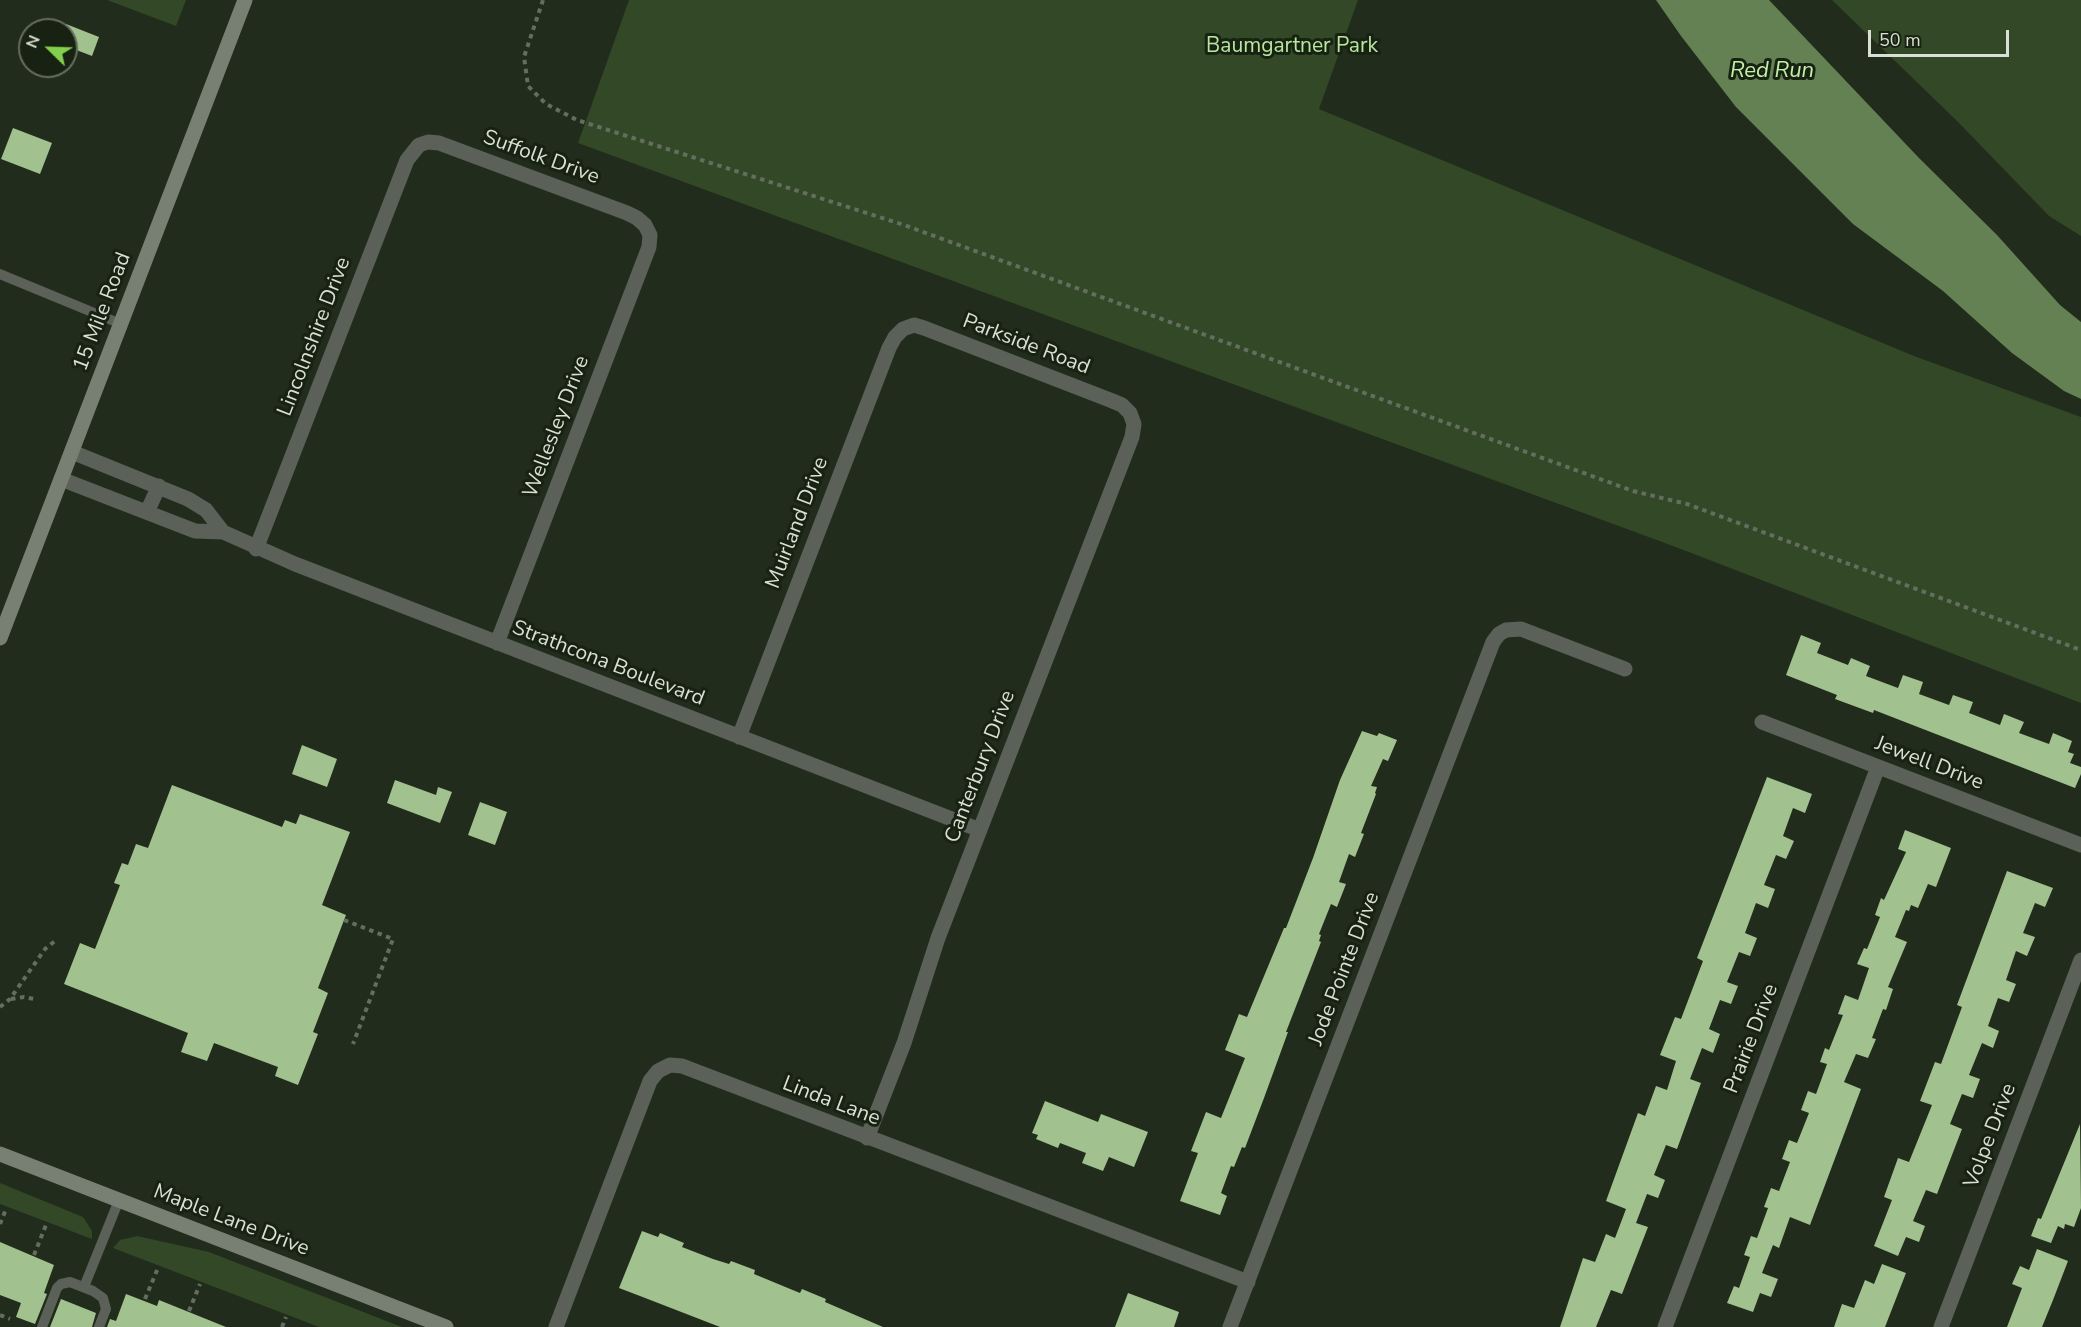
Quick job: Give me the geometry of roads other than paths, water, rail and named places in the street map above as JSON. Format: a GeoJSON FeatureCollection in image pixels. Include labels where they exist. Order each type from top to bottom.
{"type":"FeatureCollection","features":[{"type":"Feature","properties":{"kind":"main road","name":"15 Mile Road"},"geometry":{"type":"LineString","coordinates":[[0,638],[245,0]]}},
{"type":"Feature","properties":{"kind":"main road","name":"Maple Lane Drive"},"geometry":{"type":"LineString","coordinates":[[0,1154],[446,1327]]}},
{"type":"Feature","properties":{"kind":"street","name":"Suffolk Drive"},"geometry":{"type":"LineString","coordinates":[[419,145],[428,142],[439,143],[627,213],[645,225]]}},
{"type":"Feature","properties":{"kind":"street","name":"Lincolnshire Drive"},"geometry":{"type":"LineString","coordinates":[[256,549],[407,160],[419,145]]}},
{"type":"Feature","properties":{"kind":"street","name":"Wellesley Drive"},"geometry":{"type":"LineString","coordinates":[[497,643],[649,247],[650,236],[645,225]]}},
{"type":"Feature","properties":{"kind":"street","name":"Parkside Road"},"geometry":{"type":"LineString","coordinates":[[903,329],[914,325],[924,328],[1116,403],[1130,413]]}},
{"type":"Feature","properties":{"kind":"street","name":"Muirland Drive"},"geometry":{"type":"LineString","coordinates":[[738,736],[889,348],[903,329]]}},
{"type":"Feature","properties":{"kind":"street","name":"Canterbury Drive"},"geometry":{"type":"LineString","coordinates":[[867,1138],[904,1043],[938,938],[1132,437],[1134,424],[1130,413]]}},
{"type":"Feature","properties":{"kind":"street","name":"Strathcona Boulevard"},"geometry":{"type":"LineString","coordinates":[[72,452],[188,498],[206,510],[223,532],[256,549],[980,830]]}},
{"type":"Feature","properties":{"kind":"street","name":"Strathcona Boulevard"},"geometry":{"type":"LineString","coordinates":[[61,479],[195,531],[223,532]]}},
{"type":"Feature","properties":{"kind":"street"},"geometry":{"type":"LineString","coordinates":[[147,512],[159,486]]}},
{"type":"Feature","properties":{"kind":"street","name":"Jode Pointe Drive"},"geometry":{"type":"LineString","coordinates":[[1230,1327],[1493,642],[1499,634],[1506,630],[1521,629],[1625,669]]}},
{"type":"Feature","properties":{"kind":"street","name":"Jewell Drive"},"geometry":{"type":"LineString","coordinates":[[1762,722],[2081,845]]}},
{"type":"Feature","properties":{"kind":"street","name":"Prairie Drive"},"geometry":{"type":"LineString","coordinates":[[1665,1327],[1878,767]]}},
{"type":"Feature","properties":{"kind":"street","name":"Volpe Drive"},"geometry":{"type":"LineString","coordinates":[[1941,1327],[2081,960]]}},
{"type":"Feature","properties":{"kind":"street","name":"Linda Lane"},"geometry":{"type":"LineString","coordinates":[[556,1327],[650,1081],[658,1071],[670,1065],[682,1066],[1248,1282]]}},
{"type":"Feature","properties":{"kind":"lane"},"geometry":{"type":"LineString","coordinates":[[0,274],[121,324]]}},
{"type":"Feature","properties":{"kind":"lane"},"geometry":{"type":"LineString","coordinates":[[84,1287],[118,1200]]}},
{"type":"Feature","properties":{"kind":"lane"},"geometry":{"type":"LineString","coordinates":[[42,1327],[57,1288],[61,1284],[70,1282],[98,1294],[105,1304],[106,1310],[99,1327]]}},
{"type":"Feature","properties":{"kind":"water","name":"Red Run"},"geometry":{"type":"Polygon","coordinates":[[[1656,0],[1769,0],[1919,158],[1997,235],[2060,305],[2081,322],[2081,399],[2064,391],[2012,353],[1943,291],[1853,224],[1736,107],[1656,0]]]}},
{"type":"Feature","properties":{"kind":"park label","name":"Baumgartner Park"},"geometry":{"type":"Point","coordinates":[1292,47]}}]}
